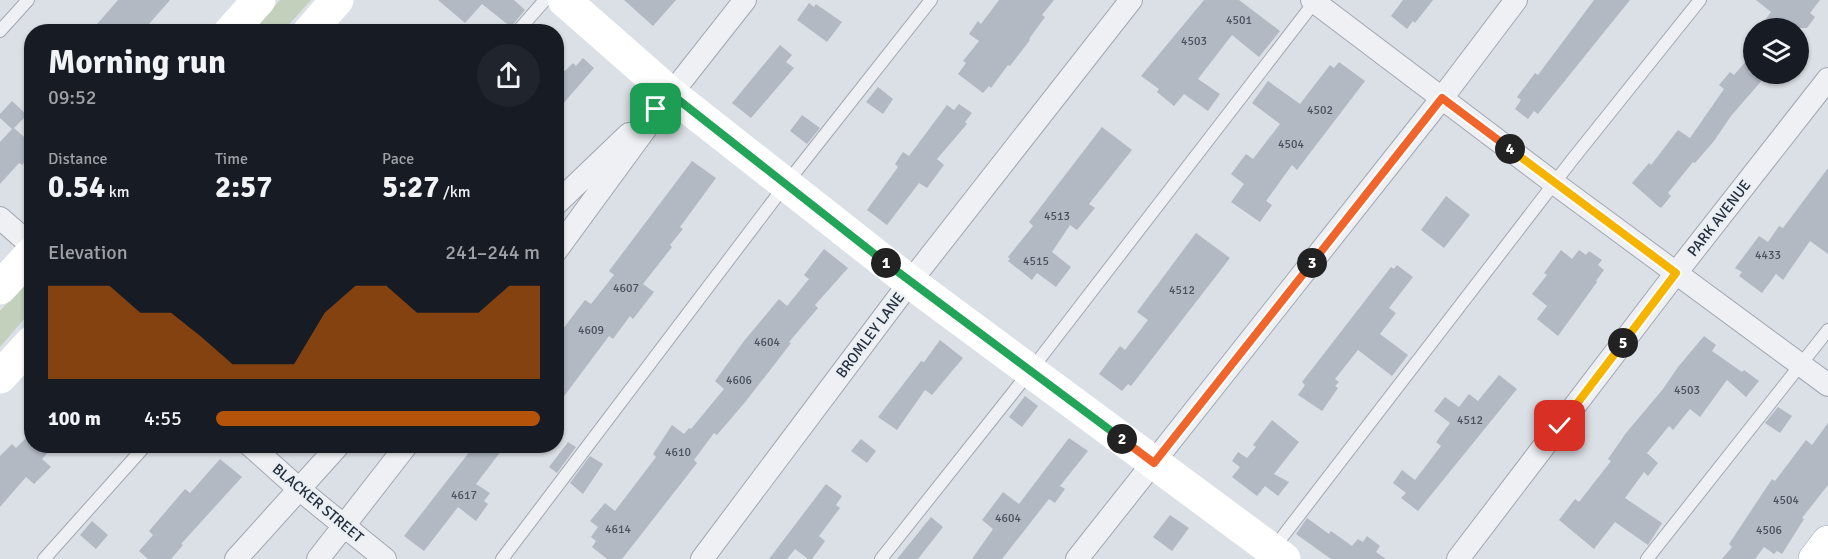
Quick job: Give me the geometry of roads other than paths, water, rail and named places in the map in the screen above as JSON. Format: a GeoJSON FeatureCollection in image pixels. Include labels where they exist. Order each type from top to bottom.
{"type":"FeatureCollection","features":[{"type":"Feature","properties":{"kind":"street"},"geometry":{"type":"LineString","coordinates":[[237,24],[259,0]]}},
{"type":"Feature","properties":{"kind":"street"},"geometry":{"type":"LineString","coordinates":[[316,24],[337,0]]}},
{"type":"Feature","properties":{"kind":"street"},"geometry":{"type":"LineString","coordinates":[[564,0],[671,94],[910,282],[1031,370],[1273,556]]}},
{"type":"Feature","properties":{"kind":"street"},"geometry":{"type":"LineString","coordinates":[[564,240],[671,94],[745,0]]}},
{"type":"Feature","properties":{"kind":"street","name":"BROMLEY LANE"},"geometry":{"type":"LineString","coordinates":[[702,559],[910,282],[1131,0]]}},
{"type":"Feature","properties":{"kind":"street"},"geometry":{"type":"LineString","coordinates":[[1077,559],[1442,98],[1516,0]]}},
{"type":"Feature","properties":{"kind":"street"},"geometry":{"type":"LineString","coordinates":[[1314,1],[1554,183],[1828,385]]}},
{"type":"Feature","properties":{"kind":"street","name":"PARK AVENUE"},"geometry":{"type":"LineString","coordinates":[[1458,559],[1676,273],[1828,79]]}},
{"type":"Feature","properties":{"kind":"street"},"geometry":{"type":"LineString","coordinates":[[564,196],[671,94]]}},
{"type":"Feature","properties":{"kind":"street"},"geometry":{"type":"LineString","coordinates":[[0,218],[24,239]]}},
{"type":"Feature","properties":{"kind":"street"},"geometry":{"type":"LineString","coordinates":[[0,288],[24,262]]}},
{"type":"Feature","properties":{"kind":"street"},"geometry":{"type":"LineString","coordinates":[[0,377],[24,351]]}},
{"type":"Feature","properties":{"kind":"street","name":"BLACKER STREET"},"geometry":{"type":"LineString","coordinates":[[259,453],[299,489],[386,559]]}},
{"type":"Feature","properties":{"kind":"street"},"geometry":{"type":"LineString","coordinates":[[236,559],[332,453]]}},
{"type":"Feature","properties":{"kind":"street"},"geometry":{"type":"LineString","coordinates":[[318,559],[401,453]]}},
{"type":"Feature","properties":{"kind":"street"},"geometry":{"type":"LineString","coordinates":[[1815,559],[1828,542]]}},
{"type":"Feature","properties":{"kind":"lane"},"geometry":{"type":"LineString","coordinates":[[0,31],[28,0]]}},
{"type":"Feature","properties":{"kind":"lane"},"geometry":{"type":"LineString","coordinates":[[524,24],[545,0]]}},
{"type":"Feature","properties":{"kind":"lane"},"geometry":{"type":"LineString","coordinates":[[502,559],[786,184],[931,0]]}},
{"type":"Feature","properties":{"kind":"lane"},"geometry":{"type":"LineString","coordinates":[[1273,556],[1554,183],[1700,0]]}},
{"type":"Feature","properties":{"kind":"lane"},"geometry":{"type":"LineString","coordinates":[[881,559],[1031,370],[1314,1]]}},
{"type":"Feature","properties":{"kind":"lane"},"geometry":{"type":"LineString","coordinates":[[1647,559],[1828,330]]}},
{"type":"Feature","properties":{"kind":"lane"},"geometry":{"type":"LineString","coordinates":[[44,559],[139,453]]}}]}
